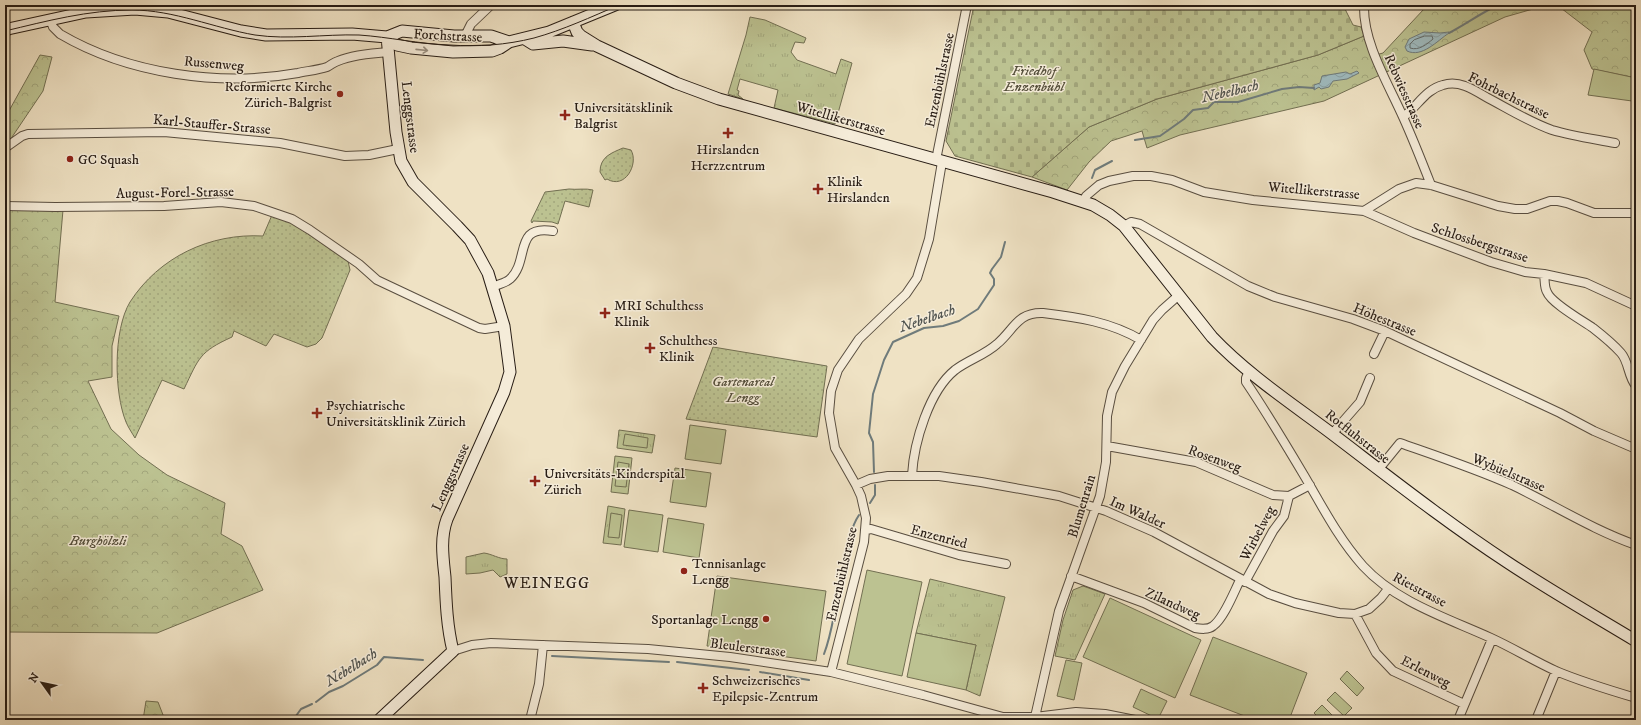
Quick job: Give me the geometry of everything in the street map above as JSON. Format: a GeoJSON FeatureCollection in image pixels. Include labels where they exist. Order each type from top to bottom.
{"type":"FeatureCollection","features":[{"type":"Feature","properties":{"kind":"main road","name":"Forchstrasse"},"geometry":{"type":"LineString","coordinates":[[387,37],[399,46],[453,52],[492,51],[509,42],[525,39],[569,24],[615,5]]}},
{"type":"Feature","properties":{"kind":"main road","name":"Forchstrasse"},"geometry":{"type":"LineString","coordinates":[[6,29],[97,10],[142,9],[168,12],[266,35],[352,34],[387,37],[402,31],[465,36],[491,36],[509,42]]}},
{"type":"Feature","properties":{"kind":"main road"},"geometry":{"type":"LineString","coordinates":[[569,24],[574,42]]}},
{"type":"Feature","properties":{"kind":"main road","name":"Witellikerstrasse"},"geometry":{"type":"LineString","coordinates":[[569,24],[581,36],[597,46],[676,83],[719,99],[1084,201],[1101,209]]}},
{"type":"Feature","properties":{"kind":"main road","name":"Lenggstrasse"},"geometry":{"type":"LineString","coordinates":[[387,37],[398,149],[406,170],[414,182],[470,240],[483,264],[493,287],[504,326],[509,362],[508,380],[443,530],[448,627],[453,651]]}},
{"type":"Feature","properties":{"kind":"main road","name":"Witellikerstrasse"},"geometry":{"type":"LineString","coordinates":[[525,39],[533,44],[574,42],[597,46]]}},
{"type":"Feature","properties":{"kind":"main road","name":"Rotfluhstrasse"},"geometry":{"type":"LineString","coordinates":[[1101,209],[1124,226],[1212,337],[1249,371],[1378,470],[1506,562],[1636,641]]}},
{"type":"Feature","properties":{"kind":"main road"},"geometry":{"type":"LineString","coordinates":[[379,720],[453,651]]}},
{"type":"Feature","properties":{"kind":"street"},"geometry":{"type":"LineString","coordinates":[[465,36],[471,24],[490,5]]}},
{"type":"Feature","properties":{"kind":"street","name":"Enzenbühlstrasse"},"geometry":{"type":"LineString","coordinates":[[831,672],[866,530],[864,504],[856,485],[835,448],[829,413],[832,386],[838,370],[859,339],[906,294],[917,278],[930,240],[939,161],[967,5]]}},
{"type":"Feature","properties":{"kind":"street","name":"Rebwiesstrasse"},"geometry":{"type":"LineString","coordinates":[[1364,5],[1365,22],[1374,53],[1403,117],[1431,185]]}},
{"type":"Feature","properties":{"kind":"street","name":"Russenweg"},"geometry":{"type":"LineString","coordinates":[[50,19],[53,27],[60,34],[114,59],[138,66],[195,77],[241,80],[267,78],[310,71],[329,66],[338,61],[389,52]]}},
{"type":"Feature","properties":{"kind":"street","name":"Fohrbachstrasse"},"geometry":{"type":"LineString","coordinates":[[1403,117],[1412,111],[1425,95],[1433,89],[1452,83],[1471,88],[1509,109],[1551,129],[1575,136],[1615,143]]}},
{"type":"Feature","properties":{"kind":"street","name":"Karl-Stauffer-Strasse"},"geometry":{"type":"LineString","coordinates":[[5,148],[22,136],[36,134],[164,132],[280,143],[345,156],[369,155],[398,149]]}},
{"type":"Feature","properties":{"kind":"street","name":"Witellikerstrasse"},"geometry":{"type":"LineString","coordinates":[[1084,201],[1086,196],[1098,185],[1132,176],[1151,176],[1172,180],[1204,192],[1253,200],[1364,211],[1399,189],[1416,183],[1431,185],[1498,206],[1515,209],[1527,209],[1550,201],[1558,201],[1594,212],[1636,213]]}},
{"type":"Feature","properties":{"kind":"street","name":"August-Forel-Strasse"},"geometry":{"type":"LineString","coordinates":[[5,206],[164,206],[221,202],[254,206],[292,219],[359,264],[377,280],[479,328],[485,329],[504,326]]}},
{"type":"Feature","properties":{"kind":"street","name":"Schlossbergstrasse"},"geometry":{"type":"LineString","coordinates":[[1364,211],[1414,233],[1491,262],[1525,272],[1544,274],[1586,283],[1636,306]]}},
{"type":"Feature","properties":{"kind":"street","name":"Höhestrasse"},"geometry":{"type":"LineString","coordinates":[[1124,226],[1131,222],[1140,224],[1210,266],[1248,286],[1275,297],[1353,319],[1385,331],[1560,413],[1594,431],[1636,449]]}},
{"type":"Feature","properties":{"kind":"street"},"geometry":{"type":"LineString","coordinates":[[493,287],[508,281],[513,276],[526,240],[532,233],[540,229],[553,231]]}},
{"type":"Feature","properties":{"kind":"street"},"geometry":{"type":"LineString","coordinates":[[1544,274],[1546,291],[1550,297],[1571,314],[1594,329],[1620,352],[1624,357],[1633,382],[1636,386]]}},
{"type":"Feature","properties":{"kind":"street","name":"Blumenrain"},"geometry":{"type":"LineString","coordinates":[[1035,718],[1059,611],[1096,508],[1104,476],[1107,446],[1107,416],[1112,392],[1120,375],[1158,313],[1179,295]]}},
{"type":"Feature","properties":{"kind":"street"},"geometry":{"type":"LineString","coordinates":[[912,475],[922,428],[938,388],[948,376],[961,366],[997,344],[1016,323],[1026,315],[1043,313],[1088,320],[1124,331],[1141,340]]}},
{"type":"Feature","properties":{"kind":"street"},"geometry":{"type":"LineString","coordinates":[[1374,354],[1385,331]]}},
{"type":"Feature","properties":{"kind":"street","name":"Rietstrasse"},"geometry":{"type":"LineString","coordinates":[[1249,371],[1246,382],[1266,412],[1340,537],[1363,566],[1388,589],[1556,671],[1594,686],[1636,698]]}},
{"type":"Feature","properties":{"kind":"street"},"geometry":{"type":"LineString","coordinates":[[1332,434],[1360,402],[1370,378]]}},
{"type":"Feature","properties":{"kind":"street","name":"Wybüelstrasse"},"geometry":{"type":"LineString","coordinates":[[1378,470],[1400,443],[1501,480],[1610,536],[1636,545]]}},
{"type":"Feature","properties":{"kind":"street","name":"Rosenweg"},"geometry":{"type":"LineString","coordinates":[[1107,446],[1196,462],[1273,495],[1289,496]]}},
{"type":"Feature","properties":{"kind":"street","name":"Im Walder"},"geometry":{"type":"LineString","coordinates":[[856,485],[882,476],[912,475],[981,482],[1059,496],[1096,508],[1154,532],[1269,594],[1295,603],[1339,613],[1355,614]]}},
{"type":"Feature","properties":{"kind":"street"},"geometry":{"type":"LineString","coordinates":[[1289,496],[1310,485]]}},
{"type":"Feature","properties":{"kind":"street","name":"Wirbelweg"},"geometry":{"type":"LineString","coordinates":[[1243,581],[1273,531],[1284,516],[1289,496]]}},
{"type":"Feature","properties":{"kind":"street","name":"Enzenried"},"geometry":{"type":"LineString","coordinates":[[866,530],[871,529],[959,555],[1006,564]]}},
{"type":"Feature","properties":{"kind":"street","name":"Zilandweg"},"geometry":{"type":"LineString","coordinates":[[1071,576],[1144,603],[1195,628],[1203,630],[1212,627],[1219,621],[1243,581]]}},
{"type":"Feature","properties":{"kind":"street"},"geometry":{"type":"LineString","coordinates":[[1355,614],[1369,609],[1388,589]]}},
{"type":"Feature","properties":{"kind":"street","name":"Erlenweg"},"geometry":{"type":"LineString","coordinates":[[1355,614],[1376,653],[1393,671],[1464,704]]}},
{"type":"Feature","properties":{"kind":"street"},"geometry":{"type":"LineString","coordinates":[[1458,720],[1492,639]]}},
{"type":"Feature","properties":{"kind":"street","name":"Bleulerstrasse"},"geometry":{"type":"LineString","coordinates":[[453,651],[472,645],[491,643],[648,649],[730,656],[831,672],[923,695],[996,716],[1035,718],[1076,712],[1105,714],[1135,720]]}},
{"type":"Feature","properties":{"kind":"street"},"geometry":{"type":"LineString","coordinates":[[530,720],[539,684],[544,645]]}},
{"type":"Feature","properties":{"kind":"street"},"geometry":{"type":"LineString","coordinates":[[1536,720],[1556,671]]}},
{"type":"Feature","properties":{"kind":"green space","name":"Friedhof Enzenbühl"},"geometry":{"type":"Polygon","coordinates":[[[974,5],[1343,5],[1353,25],[1361,27],[1364,36],[1318,55],[1157,99],[1089,127],[1032,177],[955,156],[946,141],[974,5]]]}},
{"type":"Feature","properties":{"kind":"green space"},"geometry":{"type":"Polygon","coordinates":[[[1436,5],[1547,5],[1505,17],[1324,101],[1180,135],[1147,148],[1142,131],[1111,141],[1089,162],[1067,190],[1032,177],[1089,127],[1157,99],[1318,55],[1364,36],[1372,56],[1383,53],[1424,9],[1436,5]]]}},
{"type":"Feature","properties":{"kind":"green space"},"geometry":{"type":"Polygon","coordinates":[[[1557,5],[1636,5],[1636,78],[1592,69],[1584,50],[1592,32],[1557,5]]]}},
{"type":"Feature","properties":{"kind":"green space"},"geometry":{"type":"Polygon","coordinates":[[[750,17],[765,20],[806,38],[804,43],[795,42],[791,52],[797,60],[836,74],[841,59],[852,63],[835,124],[774,108],[778,90],[740,79],[737,90],[739,91],[738,95],[743,99],[728,94],[750,17]]]}},
{"type":"Feature","properties":{"kind":"green space"},"geometry":{"type":"Polygon","coordinates":[[[40,55],[52,57],[43,91],[8,143],[5,145],[5,118],[40,55]]]}},
{"type":"Feature","properties":{"kind":"green space"},"geometry":{"type":"Polygon","coordinates":[[[1594,69],[1636,78],[1632,101],[1588,95],[1594,69]]]}},
{"type":"Feature","properties":{"kind":"green space"},"geometry":{"type":"Polygon","coordinates":[[[623,148],[631,150],[633,156],[632,168],[629,174],[619,181],[605,180],[600,172],[600,167],[604,159],[610,154],[623,148]]]}},
{"type":"Feature","properties":{"kind":"green space"},"geometry":{"type":"Polygon","coordinates":[[[569,189],[593,190],[589,207],[565,201],[558,224],[552,222],[533,221],[532,223],[531,221],[545,192],[569,189]]]}},
{"type":"Feature","properties":{"kind":"green space","name":"Burghölzli"},"geometry":{"type":"Polygon","coordinates":[[[5,210],[63,210],[55,302],[119,316],[112,346],[112,377],[88,381],[111,429],[139,455],[167,475],[225,503],[221,534],[242,546],[263,590],[157,633],[5,632],[5,210]]]}},
{"type":"Feature","properties":{"kind":"green space"},"geometry":{"type":"Polygon","coordinates":[[[272,215],[292,223],[348,261],[350,270],[322,338],[316,344],[307,347],[274,334],[266,346],[234,331],[232,337],[213,347],[201,357],[184,389],[162,380],[135,438],[127,424],[122,410],[119,395],[117,362],[118,345],[124,314],[130,302],[142,286],[156,272],[171,261],[188,251],[205,244],[243,236],[263,236],[272,215]]]}},
{"type":"Feature","properties":{"kind":"green space","name":"Gartenareal Lengg"},"geometry":{"type":"Polygon","coordinates":[[[713,347],[827,366],[817,437],[686,419],[713,347]]]}},
{"type":"Feature","properties":{"kind":"green space"},"geometry":{"type":"Polygon","coordinates":[[[690,425],[726,430],[721,464],[685,459],[690,425]]]}},
{"type":"Feature","properties":{"kind":"green space"},"geometry":{"type":"Polygon","coordinates":[[[619,430],[655,435],[652,453],[617,448],[619,430]]]}},
{"type":"Feature","properties":{"kind":"green space"},"geometry":{"type":"Polygon","coordinates":[[[625,434],[648,438],[647,448],[623,445],[625,434]]]}},
{"type":"Feature","properties":{"kind":"green space"},"geometry":{"type":"Polygon","coordinates":[[[615,456],[632,458],[628,494],[611,492],[615,456]]]}},
{"type":"Feature","properties":{"kind":"green space"},"geometry":{"type":"Polygon","coordinates":[[[618,462],[629,464],[626,487],[615,486],[618,462]]]}},
{"type":"Feature","properties":{"kind":"green space"},"geometry":{"type":"Polygon","coordinates":[[[675,468],[711,473],[706,507],[670,502],[675,468]]]}},
{"type":"Feature","properties":{"kind":"green space"},"geometry":{"type":"Polygon","coordinates":[[[608,506],[625,509],[621,545],[603,543],[608,506]]]}},
{"type":"Feature","properties":{"kind":"green space"},"geometry":{"type":"Polygon","coordinates":[[[629,510],[663,515],[658,552],[624,547],[629,510]]]}},
{"type":"Feature","properties":{"kind":"green space"},"geometry":{"type":"Polygon","coordinates":[[[611,513],[622,515],[619,538],[608,537],[611,513]]]}},
{"type":"Feature","properties":{"kind":"green space"},"geometry":{"type":"Polygon","coordinates":[[[668,518],[704,524],[699,558],[663,552],[668,518]]]}},
{"type":"Feature","properties":{"kind":"green space"},"geometry":{"type":"Polygon","coordinates":[[[484,553],[507,559],[507,574],[500,577],[493,570],[466,574],[466,557],[484,553]]]}},
{"type":"Feature","properties":{"kind":"green space"},"geometry":{"type":"Polygon","coordinates":[[[867,570],[922,582],[902,676],[847,664],[867,570]]]}},
{"type":"Feature","properties":{"kind":"green space","name":"Sportanlage Lengg"},"geometry":{"type":"Polygon","coordinates":[[[717,576],[826,591],[816,661],[707,646],[717,576]]]}},
{"type":"Feature","properties":{"kind":"green space"},"geometry":{"type":"Polygon","coordinates":[[[930,579],[1005,597],[980,696],[966,690],[976,645],[916,633],[930,579]]]}},
{"type":"Feature","properties":{"kind":"green space"},"geometry":{"type":"Polygon","coordinates":[[[1083,586],[1105,594],[1075,660],[1055,656],[1063,620],[1073,590],[1083,586]]]}},
{"type":"Feature","properties":{"kind":"green space"},"geometry":{"type":"Polygon","coordinates":[[[1110,598],[1201,640],[1175,698],[1083,657],[1110,598]]]}},
{"type":"Feature","properties":{"kind":"green space"},"geometry":{"type":"Polygon","coordinates":[[[916,633],[976,645],[966,690],[907,677],[916,633]]]}},
{"type":"Feature","properties":{"kind":"green space"},"geometry":{"type":"Polygon","coordinates":[[[1213,637],[1307,673],[1289,720],[1255,720],[1190,695],[1213,637]]]}},
{"type":"Feature","properties":{"kind":"green space"},"geometry":{"type":"Polygon","coordinates":[[[1066,660],[1082,663],[1074,700],[1057,696],[1066,660]]]}},
{"type":"Feature","properties":{"kind":"green space"},"geometry":{"type":"Polygon","coordinates":[[[1347,671],[1364,688],[1357,696],[1340,679],[1347,671]]]}},
{"type":"Feature","properties":{"kind":"green space"},"geometry":{"type":"Polygon","coordinates":[[[1141,689],[1167,701],[1158,719],[1133,707],[1141,689]]]}},
{"type":"Feature","properties":{"kind":"green space"},"geometry":{"type":"Polygon","coordinates":[[[1335,692],[1352,708],[1344,716],[1327,700],[1335,692]]]}},
{"type":"Feature","properties":{"kind":"green space"},"geometry":{"type":"Polygon","coordinates":[[[146,701],[158,702],[165,720],[143,720],[146,701]]]}},
{"type":"Feature","properties":{"kind":"green space"},"geometry":{"type":"Polygon","coordinates":[[[1322,705],[1337,720],[1321,720],[1314,713],[1322,705]]]}},
{"type":"Feature","properties":{"kind":"water"},"geometry":{"type":"Polygon","coordinates":[[[1424,32],[1449,33],[1429,48],[1413,53],[1407,51],[1405,47],[1409,39],[1424,32]]]}},
{"type":"Feature","properties":{"kind":"water"},"geometry":{"type":"Polygon","coordinates":[[[1357,71],[1359,73],[1347,79],[1333,81],[1329,87],[1321,89],[1319,87],[1314,90],[1314,85],[1320,83],[1322,76],[1346,72],[1350,74],[1357,71]]]}},
{"type":"Feature","properties":{"kind":"waterway","name":"Nebelbach"},"geometry":{"type":"LineString","coordinates":[[1449,33],[1498,5]]}},
{"type":"Feature","properties":{"kind":"waterway","name":"Nebelbach"},"geometry":{"type":"LineString","coordinates":[[1135,140],[1160,136],[1184,119],[1193,110],[1208,108],[1214,102],[1238,102],[1282,89],[1299,87],[1314,88]]}},
{"type":"Feature","properties":{"kind":"waterway","name":"Nebelbach"},"geometry":{"type":"LineString","coordinates":[[1092,178],[1095,170],[1112,161]]}},
{"type":"Feature","properties":{"kind":"waterway","name":"Nebelbach"},"geometry":{"type":"LineString","coordinates":[[874,472],[873,442],[869,433],[873,394],[884,360],[893,342],[924,328],[943,326],[959,321],[978,309],[994,285],[994,279],[990,273],[1001,257],[1005,242]]}},
{"type":"Feature","properties":{"kind":"waterway","name":"Nebelbach"},"geometry":{"type":"LineString","coordinates":[[870,503],[875,495],[875,485]]}},
{"type":"Feature","properties":{"kind":"waterway","name":"Nebelbach"},"geometry":{"type":"LineString","coordinates":[[824,654],[838,596],[847,571],[852,529],[859,515]]}},
{"type":"Feature","properties":{"kind":"waterway","name":"Nebelbach"},"geometry":{"type":"LineString","coordinates":[[552,656],[669,662]]}},
{"type":"Feature","properties":{"kind":"waterway","name":"Nebelbach"},"geometry":{"type":"LineString","coordinates":[[316,702],[329,692],[343,686],[377,665],[384,657],[423,660]]}},
{"type":"Feature","properties":{"kind":"waterway","name":"Nebelbach"},"geometry":{"type":"LineString","coordinates":[[677,662],[749,670]]}},
{"type":"Feature","properties":{"kind":"waterway","name":"Nebelbach"},"geometry":{"type":"LineString","coordinates":[[760,672],[809,680]]}},
{"type":"Feature","properties":{"kind":"waterway","name":"Nebelbach"},"geometry":{"type":"LineString","coordinates":[[293,720],[301,709],[312,704]]}},
{"type":"Feature","properties":{"kind":"tram line"},"geometry":{"type":"LineString","coordinates":[[5,31],[84,14],[116,10],[132,10],[179,16],[255,35],[281,37],[359,35],[415,42],[460,46],[482,46],[502,44],[545,35],[619,5]]}},
{"type":"Feature","properties":{"kind":"tram line"},"geometry":{"type":"LineString","coordinates":[[773,5],[814,5]]}},
{"type":"Feature","properties":{"kind":"place","name":"Reformierte Kirche Zürich-Balgrist"},"geometry":{"type":"Point","coordinates":[340,94]}},
{"type":"Feature","properties":{"kind":"place","name":"Universitätsklinik Balgrist"},"geometry":{"type":"Point","coordinates":[565,115]}},
{"type":"Feature","properties":{"kind":"place","name":"Hirslanden Herzzentrum"},"geometry":{"type":"Point","coordinates":[728,133]}},
{"type":"Feature","properties":{"kind":"place","name":"GC Squash"},"geometry":{"type":"Point","coordinates":[70,159]}},
{"type":"Feature","properties":{"kind":"place","name":"Klinik Hirslanden"},"geometry":{"type":"Point","coordinates":[818,189]}},
{"type":"Feature","properties":{"kind":"place","name":"MRI Schulthess Klinik"},"geometry":{"type":"Point","coordinates":[605,313]}},
{"type":"Feature","properties":{"kind":"place","name":"Schulthess Klinik"},"geometry":{"type":"Point","coordinates":[650,348]}},
{"type":"Feature","properties":{"kind":"place","name":"Psychiatrische Universitätsklinik Zürich"},"geometry":{"type":"Point","coordinates":[317,413]}},
{"type":"Feature","properties":{"kind":"place","name":"Universitäts-Kinderspital Zürich"},"geometry":{"type":"Point","coordinates":[535,481]}},
{"type":"Feature","properties":{"kind":"place","name":"Tennisanlage Lengg"},"geometry":{"type":"Point","coordinates":[684,571]}},
{"type":"Feature","properties":{"kind":"place","name":"Sportanlage Lengg"},"geometry":{"type":"Point","coordinates":[766,619]}},
{"type":"Feature","properties":{"kind":"place","name":"Schweizerisches Epilepsie-Zentrum"},"geometry":{"type":"Point","coordinates":[703,688]}},
{"type":"Feature","properties":{"kind":"district","name":"WEINEGG"},"geometry":{"type":"Point","coordinates":[547,582]}}]}
